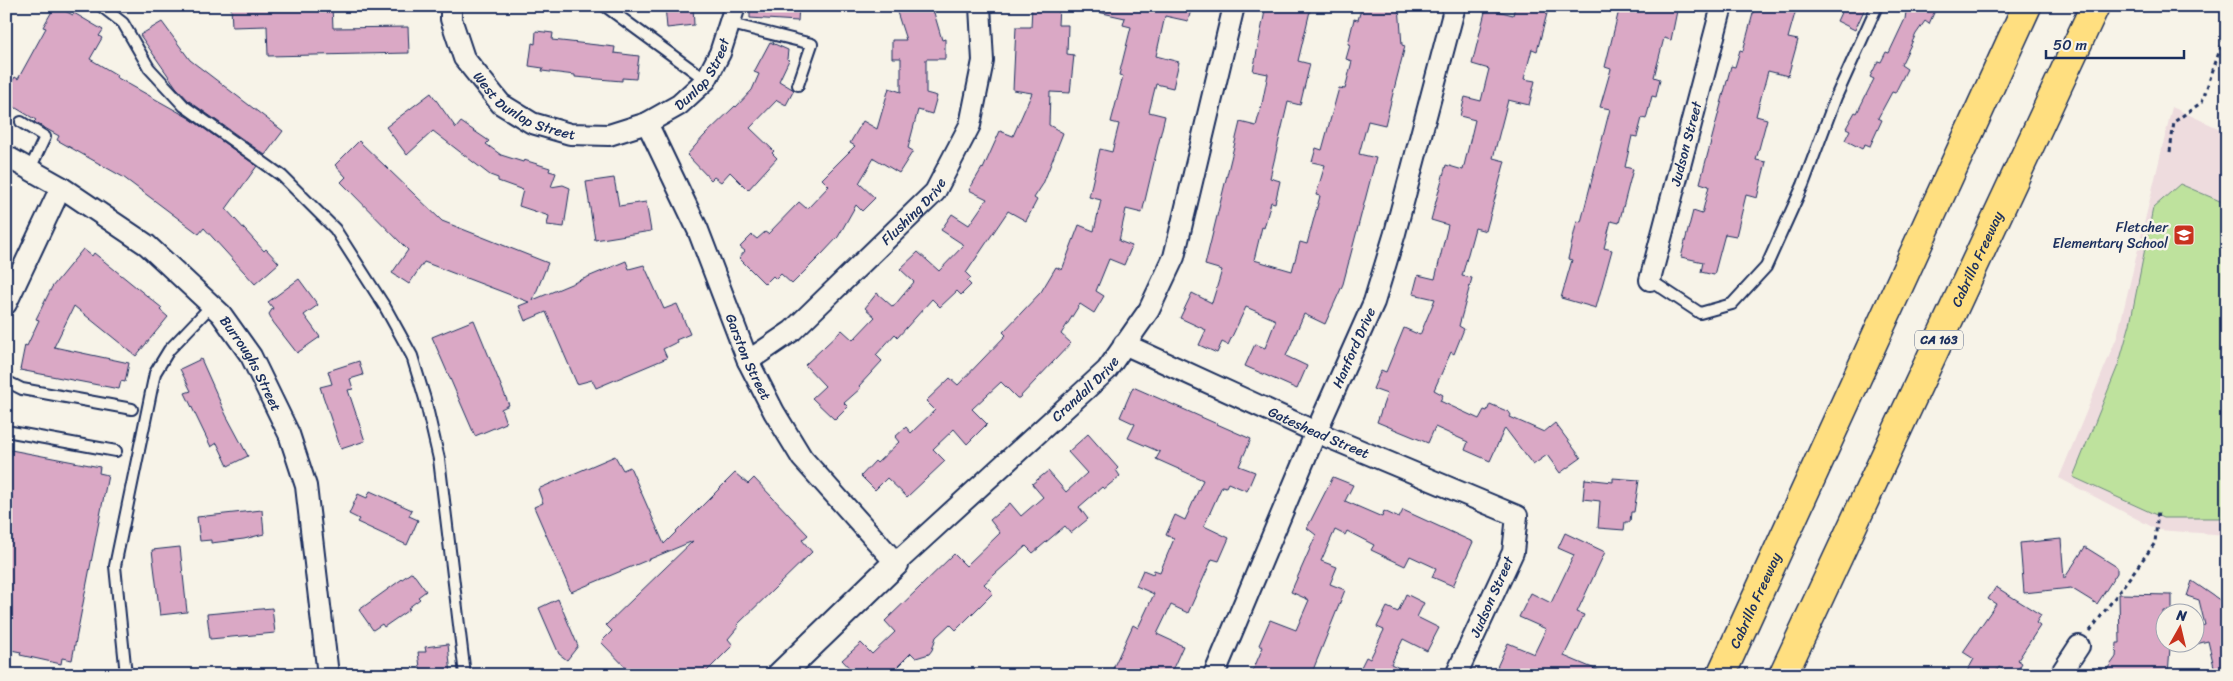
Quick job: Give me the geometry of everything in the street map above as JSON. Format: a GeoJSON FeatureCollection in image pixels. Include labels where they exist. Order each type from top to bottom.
{"type":"FeatureCollection","features":[{"type":"Feature","properties":{"kind":"highway","name":"Cabrillo Freeway"},"geometry":{"type":"LineString","coordinates":[[1722,675],[2027,6]]}},
{"type":"Feature","properties":{"kind":"highway","name":"Cabrillo Freeway"},"geometry":{"type":"LineString","coordinates":[[1783,675],[2095,6]]}},
{"type":"Feature","properties":{"kind":"street","name":"West Dunlop Street"},"geometry":{"type":"LineString","coordinates":[[451,6],[451,19],[464,58],[501,104],[532,123],[570,134],[609,135],[647,123]]}},
{"type":"Feature","properties":{"kind":"street","name":"Flushing Drive"},"geometry":{"type":"LineString","coordinates":[[748,361],[792,331],[935,192],[970,125],[983,60],[980,6]]}},
{"type":"Feature","properties":{"kind":"street","name":"Crandall Drive"},"geometry":{"type":"LineString","coordinates":[[780,675],[896,563],[1107,370],[1149,310],[1174,257],[1234,6]]}},
{"type":"Feature","properties":{"kind":"street","name":"Hanford Drive"},"geometry":{"type":"LineString","coordinates":[[1214,675],[1316,432],[1374,302],[1395,233],[1455,6]]}},
{"type":"Feature","properties":{"kind":"street","name":"Judson Street"},"geometry":{"type":"LineString","coordinates":[[1650,280],[1722,6]]}},
{"type":"Feature","properties":{"kind":"street","name":"Dunlop Street"},"geometry":{"type":"LineString","coordinates":[[647,123],[679,105],[706,80],[733,15]]}},
{"type":"Feature","properties":{"kind":"street","name":"Garston Street"},"geometry":{"type":"LineString","coordinates":[[647,123],[698,230],[748,361],[802,458],[896,563]]}},
{"type":"Feature","properties":{"kind":"street","name":"Burroughs Street"},"geometry":{"type":"LineString","coordinates":[[6,156],[61,187],[147,245],[221,314],[251,356],[289,434],[306,486],[328,675]]}},
{"type":"Feature","properties":{"kind":"street"},"geometry":{"type":"LineString","coordinates":[[6,304],[61,187]]}},
{"type":"Feature","properties":{"kind":"street","name":"Gateshead Street"},"geometry":{"type":"LineString","coordinates":[[1124,344],[1316,432],[1517,516]]}},
{"type":"Feature","properties":{"kind":"street","name":"Judson Street"},"geometry":{"type":"LineString","coordinates":[[1456,675],[1513,552],[1517,516]]}},
{"type":"Feature","properties":{"kind":"street"},"geometry":{"type":"LineString","coordinates":[[2060,675],[2079,646]]}},
{"type":"Feature","properties":{"kind":"lane"},"geometry":{"type":"LineString","coordinates":[[101,6],[123,23],[149,68],[184,106],[282,176],[335,229],[385,307],[412,356],[426,399],[439,459],[465,675]]}},
{"type":"Feature","properties":{"kind":"lane"},"geometry":{"type":"LineString","coordinates":[[605,6],[706,80]]}},
{"type":"Feature","properties":{"kind":"lane"},"geometry":{"type":"LineString","coordinates":[[1650,280],[1700,313],[1732,304],[1766,267],[1803,185],[1836,97],[1877,6]]}},
{"type":"Feature","properties":{"kind":"lane"},"geometry":{"type":"LineString","coordinates":[[733,15],[812,44],[798,85]]}},
{"type":"Feature","properties":{"kind":"lane"},"geometry":{"type":"LineString","coordinates":[[21,122],[45,137],[30,169]]}},
{"type":"Feature","properties":{"kind":"lane"},"geometry":{"type":"LineString","coordinates":[[126,675],[115,566],[155,373],[169,350],[212,306]]}},
{"type":"Feature","properties":{"kind":"lane"},"geometry":{"type":"LineString","coordinates":[[6,381],[22,389],[132,410]]}},
{"type":"Feature","properties":{"kind":"lane"},"geometry":{"type":"LineString","coordinates":[[6,431],[116,452]]}},
{"type":"Feature","properties":{"kind":"path"},"geometry":{"type":"LineString","coordinates":[[2170,152],[2174,122],[2202,102],[2227,30]]}},
{"type":"Feature","properties":{"kind":"path"},"geometry":{"type":"LineString","coordinates":[[2079,646],[2155,543],[2158,510]]}},
{"type":"Feature","properties":{"kind":"shaded area","name":"Fletcher Elementary School"},"geometry":{"type":"Polygon","coordinates":[[[2172,107],[2227,132],[2227,535],[2158,530],[2059,478],[2117,337],[2172,107]]]}},
{"type":"Feature","properties":{"kind":"green space","name":"Fletcher Elementary School"},"geometry":{"type":"Polygon","coordinates":[[[2180,184],[2227,204],[2227,518],[2163,518],[2073,477],[2119,363],[2130,324],[2153,208],[2180,184]]]}},
{"type":"Feature","properties":{"kind":"building"},"geometry":{"type":"Polygon","coordinates":[[[55,6],[73,15],[74,13],[103,30],[99,36],[102,38],[90,59],[117,75],[116,77],[189,118],[257,166],[226,209],[264,251],[266,249],[279,263],[255,284],[204,228],[199,234],[123,177],[57,140],[59,136],[34,122],[36,120],[6,102],[6,80],[11,83],[15,77],[18,79],[46,28],[43,27],[55,6]]]}},
{"type":"Feature","properties":{"kind":"building"},"geometry":{"type":"Polygon","coordinates":[[[231,6],[332,6],[333,28],[408,27],[409,53],[268,56],[267,26],[232,27],[231,6]]]}},
{"type":"Feature","properties":{"kind":"building"},"geometry":{"type":"Polygon","coordinates":[[[665,6],[693,6],[694,25],[667,28],[665,6]]]}},
{"type":"Feature","properties":{"kind":"building"},"geometry":{"type":"Polygon","coordinates":[[[750,6],[799,6],[798,21],[750,18],[750,6]]]}},
{"type":"Feature","properties":{"kind":"building"},"geometry":{"type":"Polygon","coordinates":[[[895,6],[932,6],[942,40],[945,39],[945,59],[926,59],[926,93],[937,96],[932,114],[918,110],[908,148],[913,151],[899,173],[874,158],[859,183],[875,198],[862,211],[856,205],[838,237],[822,254],[792,284],[781,274],[776,279],[773,276],[765,284],[739,258],[745,251],[740,247],[752,235],[757,239],[765,232],[768,234],[799,202],[806,208],[809,207],[829,186],[822,179],[855,146],[850,143],[863,121],[877,129],[889,88],[901,92],[901,58],[892,58],[892,40],[906,40],[895,6]]]}},
{"type":"Feature","properties":{"kind":"building"},"geometry":{"type":"Polygon","coordinates":[[[1032,6],[1059,6],[1058,25],[1068,25],[1067,54],[1074,55],[1070,93],[1050,92],[1049,125],[1063,133],[1043,184],[1034,198],[1037,200],[1026,221],[1008,211],[966,273],[971,278],[967,281],[971,285],[961,295],[957,291],[940,307],[932,299],[898,337],[895,334],[876,355],[882,361],[859,386],[861,388],[844,403],[848,407],[835,420],[812,398],[825,386],[805,365],[842,330],[853,340],[875,317],[865,308],[877,293],[893,307],[914,282],[900,269],[918,252],[939,271],[964,245],[941,230],[952,214],[969,225],[987,199],[969,190],[983,169],[1000,131],[1013,136],[1032,93],[1013,90],[1016,27],[1031,27],[1032,6]]]}},
{"type":"Feature","properties":{"kind":"building"},"geometry":{"type":"Polygon","coordinates":[[[1098,6],[1192,6],[1188,21],[1165,16],[1156,56],[1179,62],[1173,88],[1156,84],[1149,112],[1165,116],[1142,213],[1126,209],[1119,241],[1132,246],[1124,265],[1109,259],[1096,291],[1104,296],[1094,313],[1080,304],[1061,334],[1071,343],[1019,398],[1001,382],[972,409],[987,424],[967,444],[954,429],[933,449],[945,461],[907,497],[887,478],[875,490],[861,476],[875,461],[877,463],[899,442],[895,437],[906,427],[911,433],[935,410],[926,401],[950,378],[958,385],[1006,335],[1003,332],[1041,292],[1056,267],[1062,270],[1079,225],[1094,231],[1101,200],[1089,197],[1100,149],[1112,152],[1119,124],[1111,122],[1123,76],[1119,75],[1131,27],[1123,25],[1125,18],[1098,12],[1098,6]]]}},
{"type":"Feature","properties":{"kind":"building"},"geometry":{"type":"Polygon","coordinates":[[[1266,6],[1287,6],[1310,11],[1298,61],[1310,64],[1300,105],[1288,102],[1270,178],[1280,181],[1275,203],[1271,202],[1264,228],[1262,227],[1254,260],[1292,271],[1300,242],[1307,244],[1320,196],[1316,195],[1325,165],[1312,162],[1316,148],[1322,150],[1339,88],[1345,89],[1352,61],[1346,59],[1350,45],[1348,44],[1354,19],[1358,20],[1362,6],[1399,6],[1402,45],[1405,46],[1385,125],[1368,121],[1359,154],[1376,158],[1343,284],[1325,324],[1304,314],[1286,356],[1307,366],[1297,389],[1245,366],[1255,344],[1265,348],[1276,320],[1246,307],[1228,345],[1222,342],[1217,353],[1199,345],[1206,330],[1180,318],[1192,293],[1212,303],[1222,270],[1205,265],[1240,122],[1256,126],[1262,104],[1268,74],[1253,71],[1266,6]]]}},
{"type":"Feature","properties":{"kind":"building"},"geometry":{"type":"Polygon","coordinates":[[[1515,6],[1549,6],[1537,51],[1532,49],[1524,79],[1535,81],[1529,105],[1508,100],[1493,158],[1505,161],[1486,231],[1475,228],[1462,276],[1472,278],[1459,326],[1464,329],[1454,354],[1451,352],[1434,390],[1443,395],[1440,401],[1479,419],[1484,410],[1487,411],[1490,404],[1509,412],[1510,417],[1544,432],[1555,423],[1581,458],[1560,473],[1547,455],[1533,465],[1505,428],[1490,461],[1465,450],[1468,442],[1435,427],[1428,443],[1377,422],[1387,394],[1373,389],[1381,370],[1386,372],[1404,328],[1420,335],[1435,299],[1413,294],[1418,275],[1435,279],[1448,225],[1431,220],[1446,165],[1463,170],[1475,120],[1460,116],[1465,97],[1481,101],[1489,69],[1472,64],[1486,8],[1513,15],[1515,6]]]}},
{"type":"Feature","properties":{"kind":"building"},"geometry":{"type":"Polygon","coordinates":[[[1620,6],[1678,6],[1671,40],[1664,38],[1654,77],[1660,79],[1656,97],[1652,96],[1646,119],[1642,118],[1637,137],[1632,136],[1625,167],[1633,169],[1619,223],[1611,221],[1604,248],[1612,250],[1596,308],[1561,298],[1572,260],[1568,259],[1577,221],[1581,222],[1610,109],[1600,107],[1611,69],[1605,67],[1620,6]]]}},
{"type":"Feature","properties":{"kind":"building"},"geometry":{"type":"Polygon","coordinates":[[[1755,6],[1797,6],[1788,38],[1798,40],[1788,76],[1768,71],[1756,116],[1767,119],[1756,160],[1766,162],[1757,198],[1746,195],[1736,236],[1725,234],[1714,275],[1701,272],[1703,262],[1681,257],[1693,211],[1702,214],[1709,186],[1700,183],[1731,66],[1735,67],[1740,50],[1743,51],[1755,6]]]}},
{"type":"Feature","properties":{"kind":"building"},"geometry":{"type":"Polygon","coordinates":[[[1844,6],[1866,6],[1855,30],[1837,21],[1844,6]]]}},
{"type":"Feature","properties":{"kind":"building"},"geometry":{"type":"Polygon","coordinates":[[[1894,6],[1937,6],[1929,24],[1925,21],[1916,34],[1901,65],[1907,69],[1895,93],[1892,92],[1878,118],[1882,120],[1870,146],[1865,144],[1862,149],[1845,140],[1850,130],[1846,128],[1855,112],[1857,113],[1874,79],[1870,77],[1878,61],[1881,62],[1886,52],[1889,53],[1905,19],[1906,12],[1894,6]]]}},
{"type":"Feature","properties":{"kind":"building"},"geometry":{"type":"Polygon","coordinates":[[[162,22],[190,60],[283,131],[265,155],[189,101],[176,87],[140,35],[162,22]]]}},
{"type":"Feature","properties":{"kind":"building"},"geometry":{"type":"Polygon","coordinates":[[[536,31],[553,33],[552,40],[615,47],[614,53],[639,56],[636,79],[622,78],[622,81],[575,77],[575,75],[542,71],[543,68],[529,66],[532,43],[535,44],[536,31]]]}},
{"type":"Feature","properties":{"kind":"building"},"geometry":{"type":"Polygon","coordinates":[[[770,42],[788,50],[787,59],[789,60],[779,81],[794,90],[786,105],[777,100],[750,128],[774,151],[772,153],[777,158],[748,190],[730,172],[721,182],[714,177],[711,180],[687,155],[752,90],[759,74],[754,72],[770,42]]]}},
{"type":"Feature","properties":{"kind":"building"},"geometry":{"type":"Polygon","coordinates":[[[431,93],[456,128],[461,122],[489,141],[486,144],[501,155],[550,168],[549,171],[556,173],[551,187],[563,185],[570,188],[564,227],[547,225],[549,216],[519,206],[523,190],[498,181],[498,178],[490,175],[433,131],[407,155],[386,127],[431,93]]]}},
{"type":"Feature","properties":{"kind":"building"},"geometry":{"type":"Polygon","coordinates":[[[359,141],[442,221],[548,263],[533,300],[626,261],[629,269],[644,265],[664,309],[677,304],[690,334],[676,340],[677,342],[663,349],[667,358],[596,388],[592,380],[577,384],[546,312],[525,321],[519,306],[529,302],[424,262],[409,284],[392,273],[408,250],[341,182],[346,177],[335,165],[359,141]]]}},
{"type":"Feature","properties":{"kind":"building"},"geometry":{"type":"Polygon","coordinates":[[[614,178],[619,206],[646,202],[651,231],[595,240],[586,182],[614,178]]]}},
{"type":"Feature","properties":{"kind":"building"},"geometry":{"type":"Polygon","coordinates":[[[83,249],[92,256],[94,253],[162,308],[160,310],[168,317],[136,356],[74,306],[54,347],[129,363],[125,382],[121,381],[119,389],[20,370],[25,345],[27,346],[39,320],[36,319],[52,287],[83,249]]]}},
{"type":"Feature","properties":{"kind":"building"},"geometry":{"type":"Polygon","coordinates":[[[299,279],[318,305],[304,315],[320,337],[297,353],[273,322],[269,314],[273,308],[268,302],[299,279]]]}},
{"type":"Feature","properties":{"kind":"building"},"geometry":{"type":"Polygon","coordinates":[[[474,320],[509,405],[501,409],[506,423],[475,436],[432,337],[474,320]]]}},
{"type":"Feature","properties":{"kind":"building"},"geometry":{"type":"Polygon","coordinates":[[[201,359],[226,415],[248,456],[228,466],[217,443],[211,447],[185,393],[191,391],[180,369],[201,359]]]}},
{"type":"Feature","properties":{"kind":"building"},"geometry":{"type":"Polygon","coordinates":[[[359,361],[363,375],[350,379],[353,389],[348,390],[365,441],[341,449],[320,387],[332,384],[328,371],[359,361]]]}},
{"type":"Feature","properties":{"kind":"building"},"geometry":{"type":"Polygon","coordinates":[[[1133,387],[1251,439],[1239,466],[1255,472],[1247,491],[1228,483],[1226,487],[1222,486],[1204,526],[1229,538],[1219,561],[1212,559],[1188,613],[1171,605],[1157,634],[1183,646],[1170,675],[1110,675],[1133,625],[1138,628],[1154,594],[1136,586],[1143,570],[1153,574],[1154,570],[1160,572],[1174,539],[1166,535],[1175,515],[1185,520],[1203,480],[1156,459],[1160,452],[1128,438],[1135,424],[1120,417],[1133,387]]]}},
{"type":"Feature","properties":{"kind":"building"},"geometry":{"type":"Polygon","coordinates":[[[1088,434],[1118,468],[1116,470],[1120,476],[1104,489],[1102,487],[1079,507],[1088,519],[1071,533],[1065,526],[1033,553],[1026,546],[984,584],[993,593],[956,630],[950,624],[936,637],[929,654],[916,658],[911,653],[889,675],[856,675],[842,660],[861,643],[872,654],[895,632],[885,621],[954,554],[966,566],[1000,533],[990,520],[1010,503],[1021,516],[1043,497],[1032,484],[1048,471],[1066,492],[1087,473],[1068,452],[1088,434]]]}},
{"type":"Feature","properties":{"kind":"building"},"geometry":{"type":"Polygon","coordinates":[[[11,450],[100,467],[99,473],[108,475],[72,660],[62,658],[61,664],[20,655],[21,652],[6,649],[6,452],[10,453],[11,450]]]}},
{"type":"Feature","properties":{"kind":"building"},"geometry":{"type":"Polygon","coordinates":[[[615,456],[623,470],[630,467],[664,544],[735,473],[748,484],[754,478],[808,535],[802,540],[812,552],[737,625],[738,627],[728,639],[733,645],[703,675],[633,675],[601,642],[612,631],[606,625],[693,541],[571,592],[534,507],[543,503],[538,489],[615,456]]]}},
{"type":"Feature","properties":{"kind":"building"},"geometry":{"type":"Polygon","coordinates":[[[1333,477],[1353,485],[1345,501],[1382,517],[1384,511],[1399,518],[1403,510],[1473,542],[1453,586],[1432,577],[1436,568],[1410,556],[1405,566],[1371,550],[1374,545],[1347,531],[1345,535],[1335,530],[1321,561],[1337,567],[1330,584],[1345,590],[1311,675],[1251,675],[1263,647],[1259,645],[1270,620],[1296,630],[1309,600],[1291,592],[1316,535],[1307,528],[1333,477]]]}},
{"type":"Feature","properties":{"kind":"building"},"geometry":{"type":"Polygon","coordinates":[[[1613,478],[1639,480],[1634,512],[1631,512],[1630,522],[1625,522],[1624,530],[1598,528],[1600,501],[1583,499],[1585,479],[1613,482],[1613,478]]]}},
{"type":"Feature","properties":{"kind":"building"},"geometry":{"type":"Polygon","coordinates":[[[370,491],[412,510],[409,516],[418,520],[407,545],[357,522],[359,519],[349,514],[358,494],[367,498],[370,491]]]}},
{"type":"Feature","properties":{"kind":"building"},"geometry":{"type":"Polygon","coordinates":[[[262,510],[264,534],[244,539],[211,543],[211,540],[200,541],[197,517],[262,510]]]}},
{"type":"Feature","properties":{"kind":"building"},"geometry":{"type":"Polygon","coordinates":[[[1565,533],[1605,552],[1577,612],[1584,615],[1564,656],[1609,675],[1514,675],[1497,667],[1508,643],[1534,654],[1546,629],[1519,617],[1531,593],[1551,603],[1574,555],[1558,548],[1565,533]]]}},
{"type":"Feature","properties":{"kind":"building"},"geometry":{"type":"Polygon","coordinates":[[[2061,539],[2064,579],[2085,547],[2117,567],[2117,573],[2097,604],[2071,588],[2024,593],[2020,543],[2061,539]]]}},
{"type":"Feature","properties":{"kind":"building"},"geometry":{"type":"Polygon","coordinates":[[[180,547],[187,612],[160,615],[152,550],[180,547]]]}},
{"type":"Feature","properties":{"kind":"building"},"geometry":{"type":"Polygon","coordinates":[[[412,572],[426,591],[418,597],[420,599],[408,608],[410,609],[384,627],[382,624],[373,630],[359,610],[412,572]]]}},
{"type":"Feature","properties":{"kind":"building"},"geometry":{"type":"Polygon","coordinates":[[[2192,581],[2227,605],[2226,610],[2224,609],[2227,621],[2227,675],[2216,675],[2208,641],[2206,642],[2206,604],[2200,604],[2199,600],[2187,596],[2192,581]]]}},
{"type":"Feature","properties":{"kind":"building"},"geometry":{"type":"Polygon","coordinates":[[[1996,587],[2041,615],[2036,623],[2040,626],[2018,660],[2022,663],[2015,675],[2011,675],[1999,667],[1994,675],[1965,675],[1974,659],[1963,652],[1996,604],[1988,599],[1996,587]]]}},
{"type":"Feature","properties":{"kind":"building"},"geometry":{"type":"Polygon","coordinates":[[[1406,594],[1424,603],[1417,617],[1439,628],[1427,651],[1403,639],[1391,664],[1413,675],[1357,675],[1366,657],[1370,659],[1384,630],[1377,627],[1387,607],[1398,612],[1406,594]]]}},
{"type":"Feature","properties":{"kind":"building"},"geometry":{"type":"Polygon","coordinates":[[[2119,594],[2172,595],[2172,604],[2156,604],[2156,654],[2170,654],[2168,675],[2103,675],[2116,657],[2117,643],[2120,643],[2119,594]]]}},
{"type":"Feature","properties":{"kind":"building"},"geometry":{"type":"Polygon","coordinates":[[[558,599],[578,646],[567,660],[559,654],[539,608],[558,599]]]}},
{"type":"Feature","properties":{"kind":"building"},"geometry":{"type":"Polygon","coordinates":[[[272,608],[275,633],[210,639],[207,614],[272,608]]]}},
{"type":"Feature","properties":{"kind":"building"},"geometry":{"type":"Polygon","coordinates":[[[448,644],[451,675],[421,675],[418,652],[426,652],[425,647],[448,644]]]}},
{"type":"Feature","properties":{"kind":"place","name":"Fletcher Elementary School"},"geometry":{"type":"Point","coordinates":[2184,235]}}]}
